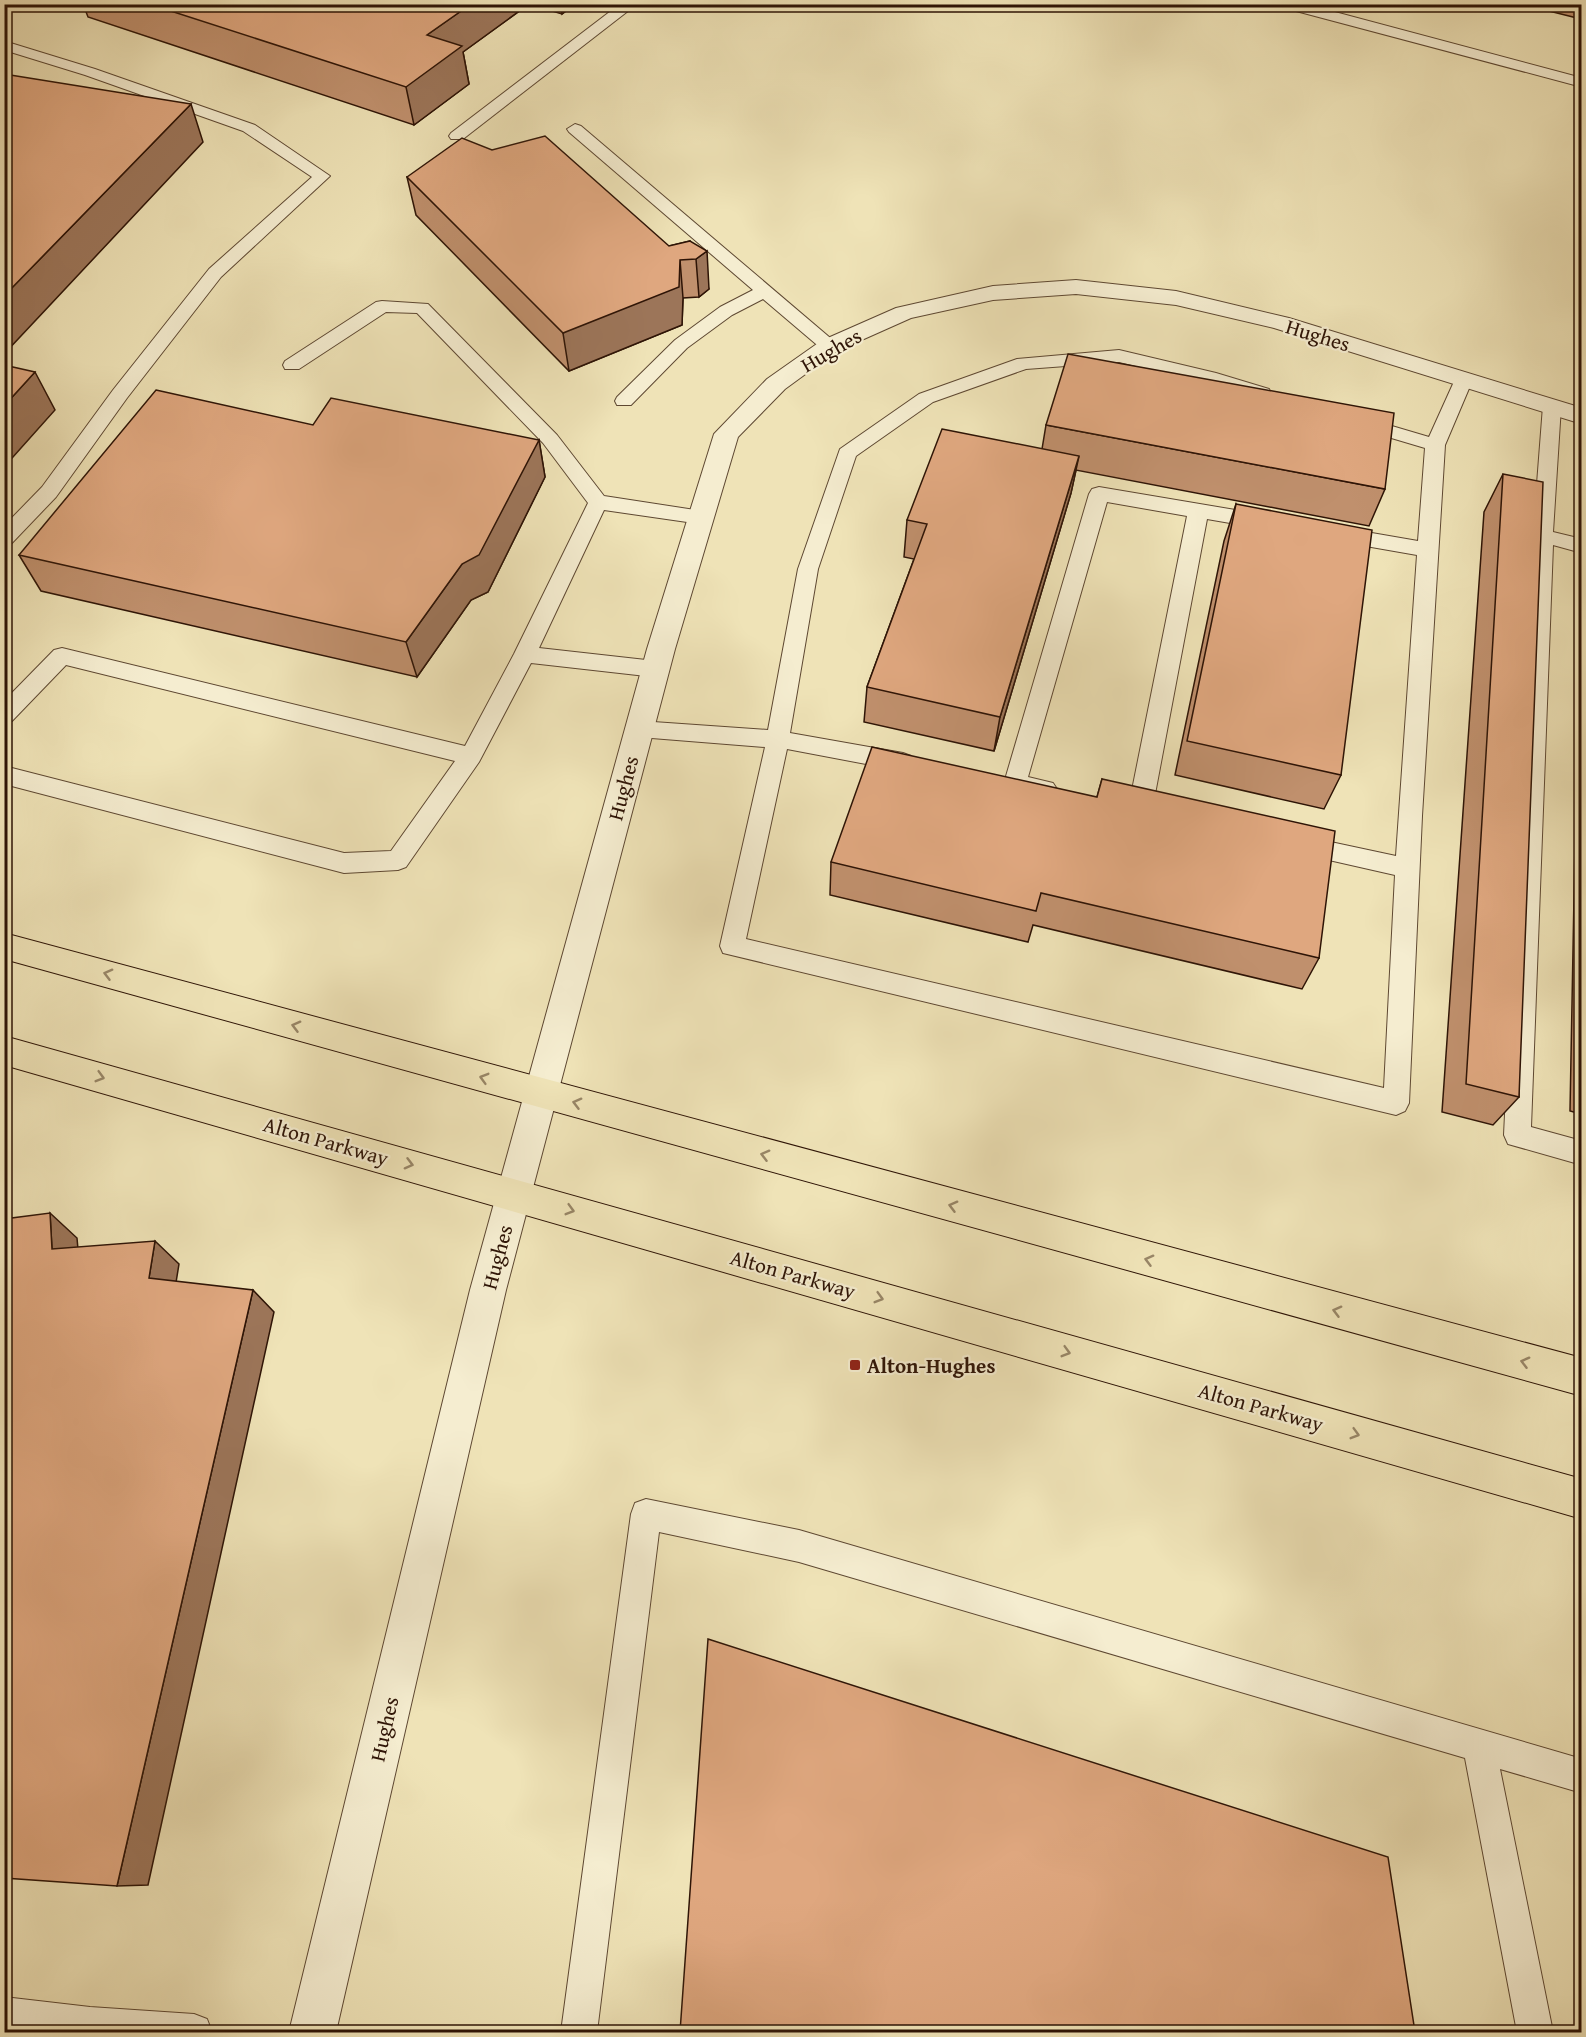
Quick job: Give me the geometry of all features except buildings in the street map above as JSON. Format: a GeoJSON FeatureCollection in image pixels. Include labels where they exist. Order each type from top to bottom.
{"type":"FeatureCollection","features":[{"type":"Feature","properties":{"kind":"main road"},"geometry":{"type":"LineString","coordinates":[[4,946],[1581,1377]]}},
{"type":"Feature","properties":{"kind":"main road","name":"Alton Parkway"},"geometry":{"type":"LineString","coordinates":[[4,1050],[1581,1499]]}},
{"type":"Feature","properties":{"kind":"street","name":"Hughes"},"geometry":{"type":"LineString","coordinates":[[312,2032],[482,1311],[639,729],[726,434],[776,384],[829,346],[904,313],[993,293],[1076,287],[1176,298],[1281,323],[1581,416]]}},
{"type":"Feature","properties":{"kind":"lane"},"geometry":{"type":"LineString","coordinates":[[457,136],[630,4]]}},
{"type":"Feature","properties":{"kind":"lane"},"geometry":{"type":"LineString","coordinates":[[1286,4],[1581,83]]}},
{"type":"Feature","properties":{"kind":"lane"},"geometry":{"type":"LineString","coordinates":[[4,45],[90,72],[249,129],[322,176],[215,273],[120,394],[49,492],[4,539]]}},
{"type":"Feature","properties":{"kind":"lane"},"geometry":{"type":"LineString","coordinates":[[575,129],[829,346]]}},
{"type":"Feature","properties":{"kind":"lane"},"geometry":{"type":"LineString","coordinates":[[624,401],[681,344],[726,311],[764,291]]}},
{"type":"Feature","properties":{"kind":"lane"},"geometry":{"type":"LineString","coordinates":[[292,365],[382,306],[422,308],[550,439],[598,502],[701,517]]}},
{"type":"Feature","properties":{"kind":"lane"},"geometry":{"type":"LineString","coordinates":[[1281,399],[1216,379],[1119,356],[1024,363],[926,399],[847,453],[808,569],[778,739],[732,946],[1396,1103],[1408,868],[1435,445],[1464,380]]}},
{"type":"Feature","properties":{"kind":"lane"},"geometry":{"type":"LineString","coordinates":[[1552,406],[1517,1136],[1581,1153]]}},
{"type":"Feature","properties":{"kind":"lane"},"geometry":{"type":"LineString","coordinates":[[1336,415],[1435,445]]}},
{"type":"Feature","properties":{"kind":"lane"},"geometry":{"type":"LineString","coordinates":[[1015,783],[1099,494],[1290,526]]}},
{"type":"Feature","properties":{"kind":"lane"},"geometry":{"type":"LineString","coordinates":[[4,775],[344,863],[398,860],[471,756],[525,654],[598,502]]}},
{"type":"Feature","properties":{"kind":"lane"},"geometry":{"type":"LineString","coordinates":[[1140,810],[1198,511]]}},
{"type":"Feature","properties":{"kind":"lane"},"geometry":{"type":"LineString","coordinates":[[1313,530],[1428,550]]}},
{"type":"Feature","properties":{"kind":"lane"},"geometry":{"type":"LineString","coordinates":[[1544,536],[1581,546]]}},
{"type":"Feature","properties":{"kind":"lane"},"geometry":{"type":"LineString","coordinates":[[525,654],[656,669]]}},
{"type":"Feature","properties":{"kind":"lane"},"geometry":{"type":"LineString","coordinates":[[4,715],[62,656],[471,756]]}},
{"type":"Feature","properties":{"kind":"lane"},"geometry":{"type":"LineString","coordinates":[[639,729],[778,739],[925,766]]}},
{"type":"Feature","properties":{"kind":"lane"},"geometry":{"type":"LineString","coordinates":[[993,778],[1060,793]]}},
{"type":"Feature","properties":{"kind":"lane"},"geometry":{"type":"LineString","coordinates":[[1117,805],[1163,815]]}},
{"type":"Feature","properties":{"kind":"lane"},"geometry":{"type":"LineString","coordinates":[[1280,840],[1408,868]]}},
{"type":"Feature","properties":{"kind":"lane"},"geometry":{"type":"LineString","coordinates":[[579,2032],[646,1514],[799,1546],[1581,1776]]}},
{"type":"Feature","properties":{"kind":"lane"},"geometry":{"type":"LineString","coordinates":[[1479,1746],[1535,2032]]}},
{"type":"Feature","properties":{"kind":"lane"},"geometry":{"type":"LineString","coordinates":[[4,2015],[90,2029],[194,2032]]}},
{"type":"Feature","properties":{"kind":"place","name":"Alton-Hughes"},"geometry":{"type":"Point","coordinates":[855,1365]}}]}
